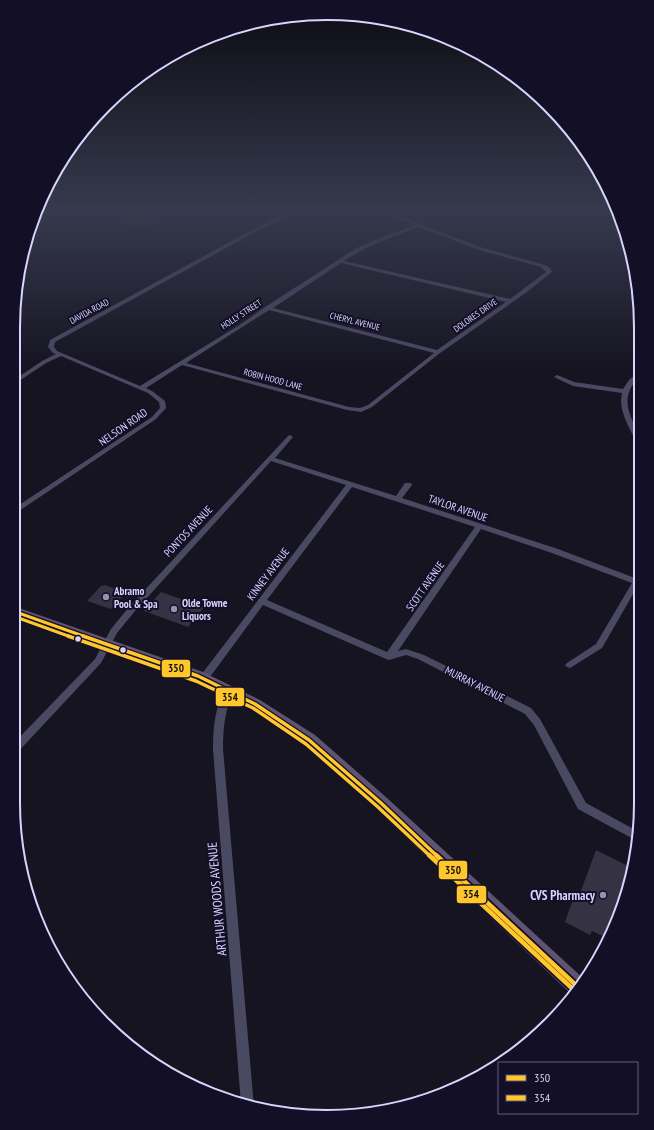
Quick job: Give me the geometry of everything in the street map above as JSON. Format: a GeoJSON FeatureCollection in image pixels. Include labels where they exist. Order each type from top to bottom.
{"type":"FeatureCollection","features":[{"type":"Feature","properties":{"kind":"main road"},"geometry":{"type":"LineString","coordinates":[[20,613],[204,678],[270,713],[322,751],[381,803],[575,984]]}},
{"type":"Feature","properties":{"kind":"street","name":"DAVIDA ROAD"},"geometry":{"type":"LineString","coordinates":[[60,355],[52,350],[50,345],[53,340],[195,263]]}},
{"type":"Feature","properties":{"kind":"street","name":"HOLLY STREET"},"geometry":{"type":"LineString","coordinates":[[140,388],[242,325],[337,263]]}},
{"type":"Feature","properties":{"kind":"street"},"geometry":{"type":"LineString","coordinates":[[347,263],[510,302]]}},
{"type":"Feature","properties":{"kind":"street","name":"DOLORES DRIVE"},"geometry":{"type":"LineString","coordinates":[[361,410],[370,406],[438,352],[546,276],[548,269],[532,263]]}},
{"type":"Feature","properties":{"kind":"street","name":"CHERYL AVENUE"},"geometry":{"type":"LineString","coordinates":[[266,308],[438,352]]}},
{"type":"Feature","properties":{"kind":"street"},"geometry":{"type":"LineString","coordinates":[[20,378],[44,362],[60,355]]}},
{"type":"Feature","properties":{"kind":"street","name":"NELSON ROAD"},"geometry":{"type":"LineString","coordinates":[[20,508],[116,444],[159,413],[163,408],[162,401],[154,394],[60,355]]}},
{"type":"Feature","properties":{"kind":"street","name":"ROBIN HOOD LANE"},"geometry":{"type":"LineString","coordinates":[[180,363],[349,409],[361,410]]}},
{"type":"Feature","properties":{"kind":"street"},"geometry":{"type":"LineString","coordinates":[[557,377],[574,384],[625,391]]}},
{"type":"Feature","properties":{"kind":"street"},"geometry":{"type":"LineString","coordinates":[[634,378],[625,391],[624,406],[634,430]]}},
{"type":"Feature","properties":{"kind":"street","name":"PONTOS AVENUE"},"geometry":{"type":"LineString","coordinates":[[20,745],[98,661],[115,629],[132,609],[290,437]]}},
{"type":"Feature","properties":{"kind":"street","name":"TAYLOR AVENUE"},"geometry":{"type":"LineString","coordinates":[[271,459],[398,499],[634,578]]}},
{"type":"Feature","properties":{"kind":"street","name":"KINNEY AVENUE"},"geometry":{"type":"LineString","coordinates":[[204,678],[350,484]]}},
{"type":"Feature","properties":{"kind":"street"},"geometry":{"type":"LineString","coordinates":[[398,499],[408,485]]}},
{"type":"Feature","properties":{"kind":"street","name":"SCOTT AVENUE"},"geometry":{"type":"LineString","coordinates":[[389,657],[479,527]]}},
{"type":"Feature","properties":{"kind":"street"},"geometry":{"type":"LineString","coordinates":[[570,665],[598,647],[634,586]]}},
{"type":"Feature","properties":{"kind":"street"},"geometry":{"type":"LineString","coordinates":[[262,601],[389,657]]}},
{"type":"Feature","properties":{"kind":"street","name":"MURRAY AVENUE"},"geometry":{"type":"LineString","coordinates":[[389,657],[406,652],[421,657],[528,711],[537,722],[582,806],[632,833]]}},
{"type":"Feature","properties":{"kind":"street","name":"ARTHUR WOODS AVENUE"},"geometry":{"type":"LineString","coordinates":[[229,690],[222,705],[219,718],[218,749],[247,1100]]}},
{"type":"Feature","properties":{"kind":"building","name":"Abramo Pool & Spa"},"geometry":{"type":"Polygon","coordinates":[[[105,585],[122,591],[121,592],[125,594],[111,609],[87,601],[101,586],[105,585]]]}},
{"type":"Feature","properties":{"kind":"building","name":"Olde Towne Liquors"},"geometry":{"type":"Polygon","coordinates":[[[161,592],[204,607],[188,627],[144,611],[161,592]]]}},
{"type":"Feature","properties":{"kind":"building","name":"CVS Pharmacy"},"geometry":{"type":"Polygon","coordinates":[[[596,850],[627,866],[618,902],[603,936],[592,931],[590,935],[565,922],[575,894],[579,896],[596,850]]]}},
{"type":"Feature","properties":{"kind":"transit line","name":"350"},"geometry":{"type":"LineString","coordinates":[[20,613],[198,676],[255,704],[309,740],[381,803],[575,984]]}},
{"type":"Feature","properties":{"kind":"transit line","name":"354"},"geometry":{"type":"LineString","coordinates":[[20,618],[196,681],[253,708],[306,744],[378,807],[572,988]]}},
{"type":"Feature","properties":{"kind":"place","name":"Abramo Pool & Spa"},"geometry":{"type":"Point","coordinates":[106,597]}},
{"type":"Feature","properties":{"kind":"place","name":"Olde Towne Liquors"},"geometry":{"type":"Point","coordinates":[174,609]}},
{"type":"Feature","properties":{"kind":"place","name":"CVS Pharmacy"},"geometry":{"type":"Point","coordinates":[603,895]}}]}
